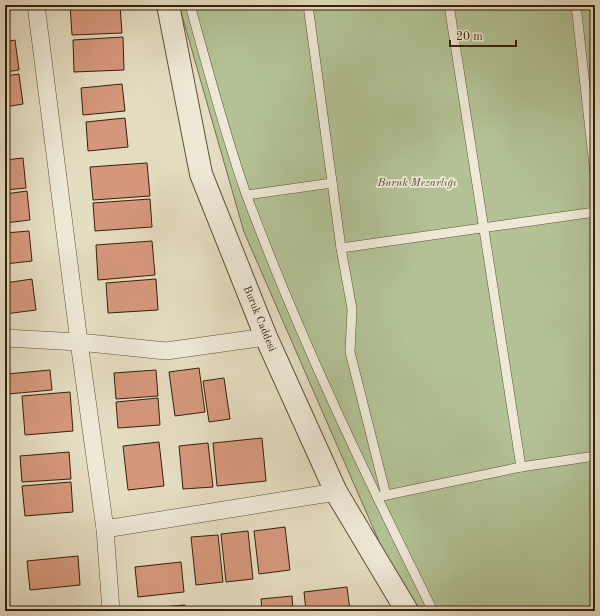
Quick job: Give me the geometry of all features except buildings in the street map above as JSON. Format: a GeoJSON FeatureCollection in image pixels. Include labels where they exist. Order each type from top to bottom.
{"type":"FeatureCollection","features":[{"type":"Feature","properties":{"kind":"street"},"geometry":{"type":"LineString","coordinates":[[36,5],[79,342],[105,529],[111,611]]}},
{"type":"Feature","properties":{"kind":"street","name":"Buruk Caddesi"},"geometry":{"type":"LineString","coordinates":[[168,5],[201,174],[266,337],[336,492],[407,611]]}},
{"type":"Feature","properties":{"kind":"street"},"geometry":{"type":"LineString","coordinates":[[5,338],[79,342],[166,350],[266,337]]}},
{"type":"Feature","properties":{"kind":"street"},"geometry":{"type":"LineString","coordinates":[[105,529],[336,492]]}},
{"type":"Feature","properties":{"kind":"lane"},"geometry":{"type":"LineString","coordinates":[[190,5],[247,195],[302,332],[376,498],[433,611]]}},
{"type":"Feature","properties":{"kind":"lane"},"geometry":{"type":"LineString","coordinates":[[308,5],[341,248],[352,309],[350,352],[386,495]]}},
{"type":"Feature","properties":{"kind":"lane"},"geometry":{"type":"LineString","coordinates":[[449,5],[521,467]]}},
{"type":"Feature","properties":{"kind":"lane"},"geometry":{"type":"LineString","coordinates":[[576,5],[595,175]]}},
{"type":"Feature","properties":{"kind":"lane"},"geometry":{"type":"LineString","coordinates":[[247,195],[332,182]]}},
{"type":"Feature","properties":{"kind":"lane"},"geometry":{"type":"LineString","coordinates":[[341,248],[595,212]]}},
{"type":"Feature","properties":{"kind":"lane"},"geometry":{"type":"LineString","coordinates":[[376,498],[521,467],[595,456]]}},
{"type":"Feature","properties":{"kind":"green space","name":"Buruk Mezarlığı"},"geometry":{"type":"Polygon","coordinates":[[[179,5],[595,5],[595,611],[419,611],[395,578],[244,232],[179,5]]]}}]}
